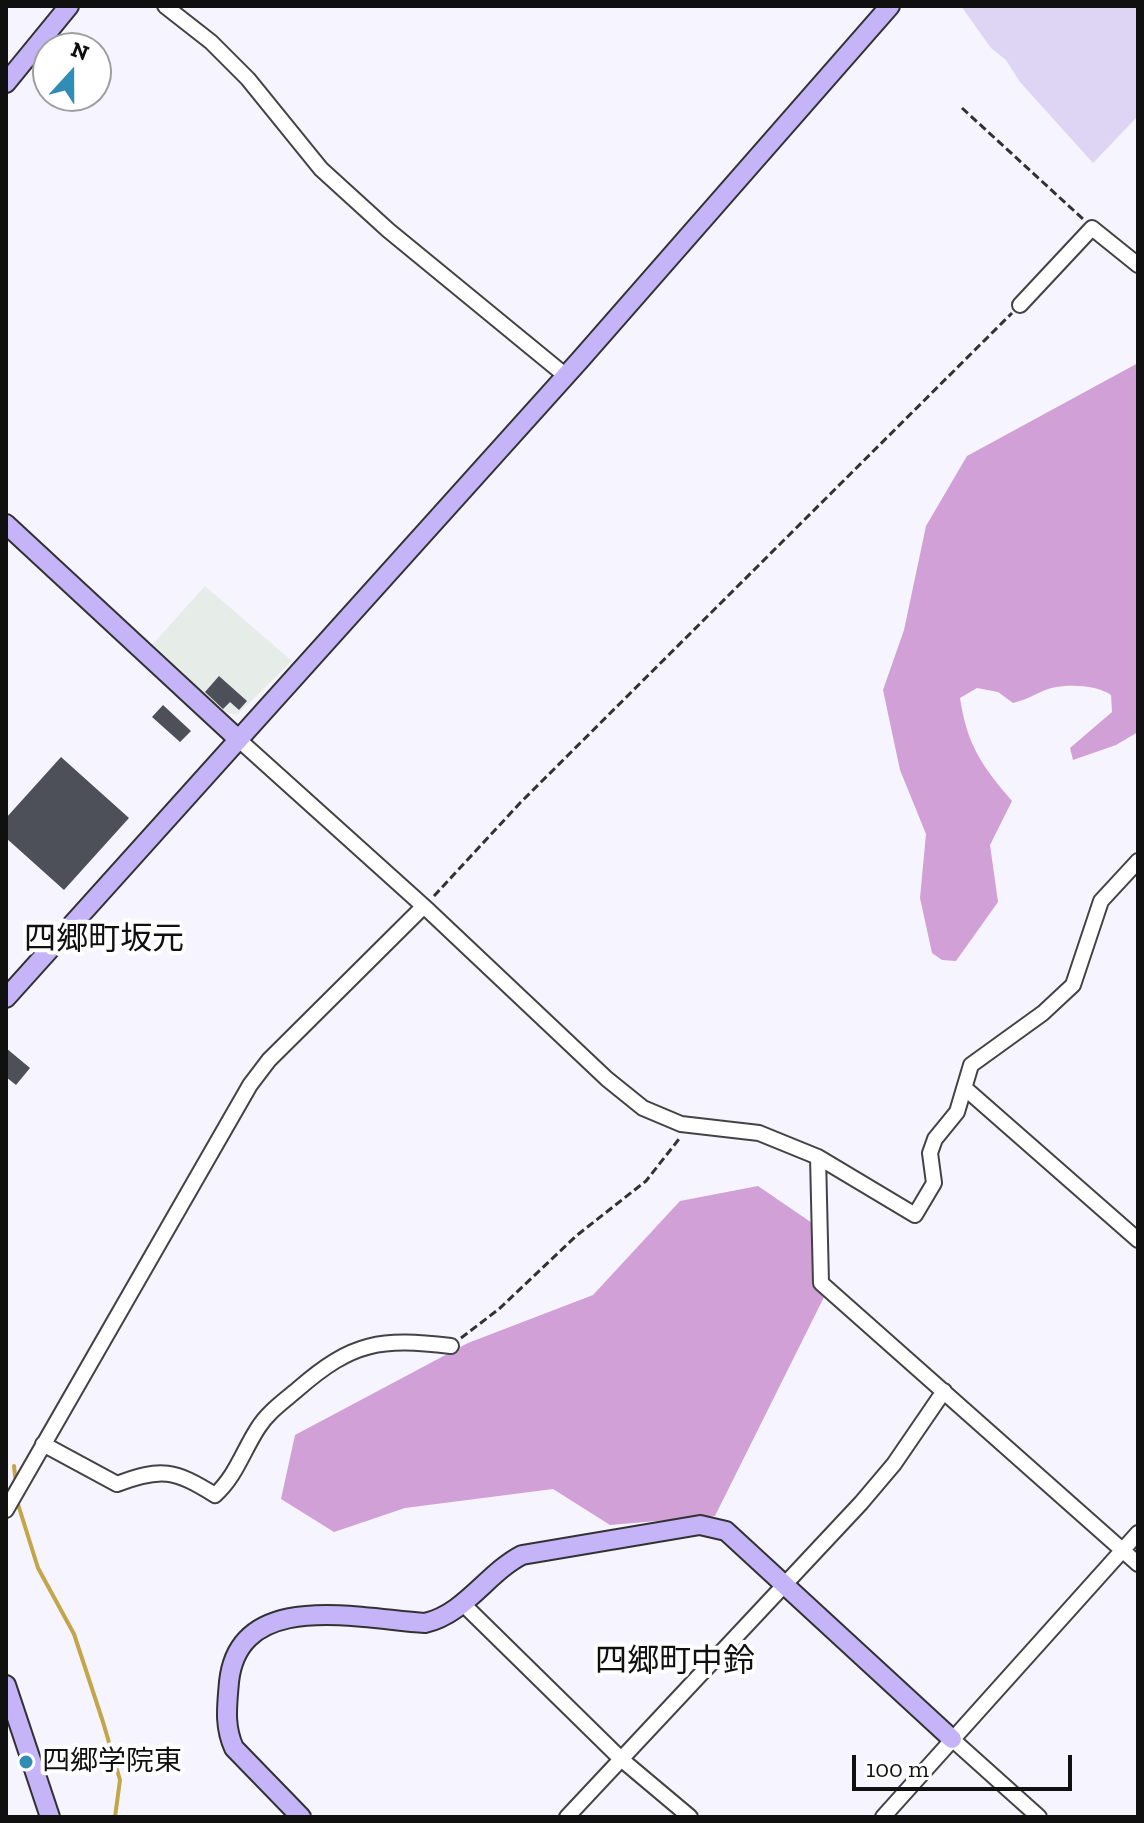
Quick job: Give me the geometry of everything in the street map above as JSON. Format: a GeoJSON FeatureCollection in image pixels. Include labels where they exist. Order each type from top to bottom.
{"type":"FeatureCollection","features":[{"type":"Feature","properties":{"kind":"street"},"geometry":{"type":"LineString","coordinates":[[6,83],[69,6]]}},
{"type":"Feature","properties":{"kind":"street"},"geometry":{"type":"LineString","coordinates":[[165,6],[211,42],[248,79],[321,169],[388,230],[566,376]]}},
{"type":"Feature","properties":{"kind":"street"},"geometry":{"type":"LineString","coordinates":[[6,998],[566,376],[881,10]]}},
{"type":"Feature","properties":{"kind":"street"},"geometry":{"type":"LineString","coordinates":[[1020,305],[1092,228],[1138,265]]}},
{"type":"Feature","properties":{"kind":"street"},"geometry":{"type":"LineString","coordinates":[[6,524],[607,1079],[643,1108],[690,1126],[759,1133],[818,1157],[915,1215],[934,1183],[930,1153],[935,1139],[957,1112],[967,1090],[971,1065],[1043,1013],[1073,985],[1086,957],[1088,935],[1101,901],[1138,861]]}},
{"type":"Feature","properties":{"kind":"street"},"geometry":{"type":"LineString","coordinates":[[6,1510],[250,1085],[269,1060],[423,907]]}},
{"type":"Feature","properties":{"kind":"street"},"geometry":{"type":"LineString","coordinates":[[967,1090],[1138,1240]]}},
{"type":"Feature","properties":{"kind":"street"},"geometry":{"type":"LineString","coordinates":[[818,1157],[821,1283],[1138,1564]]}},
{"type":"Feature","properties":{"kind":"street"},"geometry":{"type":"LineString","coordinates":[[43,1444],[117,1484],[150,1472],[172,1473],[215,1495],[228,1483],[270,1413],[330,1361],[376,1342],[406,1340],[451,1346]]}},
{"type":"Feature","properties":{"kind":"street"},"geometry":{"type":"LineString","coordinates":[[567,1817],[786,1585],[894,1464],[944,1391]]}},
{"type":"Feature","properties":{"kind":"street"},"geometry":{"type":"LineString","coordinates":[[301,1817],[234,1748],[228,1735],[225,1720],[231,1670],[244,1641],[271,1622],[294,1615],[425,1623],[444,1619],[500,1566],[522,1555],[700,1525],[726,1531],[1039,1817]]}},
{"type":"Feature","properties":{"kind":"street"},"geometry":{"type":"LineString","coordinates":[[883,1817],[1138,1533]]}},
{"type":"Feature","properties":{"kind":"street"},"geometry":{"type":"LineString","coordinates":[[462,1603],[621,1759],[690,1817]]}},
{"type":"Feature","properties":{"kind":"street"},"geometry":{"type":"LineString","coordinates":[[6,1685],[50,1817]]}},
{"type":"Feature","properties":{"kind":"path"},"geometry":{"type":"LineString","coordinates":[[962,108],[1092,228]]}},
{"type":"Feature","properties":{"kind":"path"},"geometry":{"type":"LineString","coordinates":[[423,907],[520,803],[1020,305]]}},
{"type":"Feature","properties":{"kind":"path"},"geometry":{"type":"LineString","coordinates":[[451,1346],[499,1309],[576,1236],[646,1181],[690,1126]]}},
{"type":"Feature","properties":{"kind":"shaded area"},"geometry":{"type":"Polygon","coordinates":[[[961,6],[1138,6],[1138,116],[1093,163],[1020,82],[1006,60],[991,48],[961,6]]]}},
{"type":"Feature","properties":{"kind":"shaded area"},"geometry":{"type":"Polygon","coordinates":[[[1138,363],[1138,732],[1116,745],[1073,760],[1070,748],[1112,712],[1111,695],[1104,691],[1078,686],[1050,688],[1013,703],[998,692],[977,688],[960,698],[977,754],[1012,801],[990,845],[998,902],[956,961],[942,960],[932,953],[920,898],[926,834],[900,770],[883,690],[904,630],[926,526],[967,456],[1138,363]]]}},
{"type":"Feature","properties":{"kind":"shaded area"},"geometry":{"type":"Polygon","coordinates":[[[205,586],[292,661],[237,715],[223,711],[151,646],[205,586]]]}},
{"type":"Feature","properties":{"kind":"shaded area"},"geometry":{"type":"Polygon","coordinates":[[[758,1186],[815,1225],[830,1285],[715,1516],[610,1525],[553,1489],[405,1508],[334,1532],[281,1499],[295,1435],[468,1343],[593,1295],[680,1201],[758,1186]]]}},
{"type":"Feature","properties":{"kind":"building"},"geometry":{"type":"Polygon","coordinates":[[[219,676],[247,701],[239,710],[230,702],[223,709],[205,692],[219,676]]]}},
{"type":"Feature","properties":{"kind":"building"},"geometry":{"type":"Polygon","coordinates":[[[163,705],[191,731],[180,742],[152,717],[163,705]]]}},
{"type":"Feature","properties":{"kind":"building"},"geometry":{"type":"Polygon","coordinates":[[[61,757],[129,818],[64,890],[6,838],[6,818],[61,757]]]}},
{"type":"Feature","properties":{"kind":"building"},"geometry":{"type":"Polygon","coordinates":[[[6,1048],[30,1068],[16,1085],[6,1077],[6,1048]]]}},
{"type":"Feature","properties":{"kind":"waterway"},"geometry":{"type":"LineString","coordinates":[[14,1466],[16,1484]]}},
{"type":"Feature","properties":{"kind":"waterway"},"geometry":{"type":"LineString","coordinates":[[17,1501],[38,1568],[74,1634],[103,1722],[120,1780],[115,1817]]}},
{"type":"Feature","properties":{"kind":"place","name":"四郷学院東"},"geometry":{"type":"Point","coordinates":[26,1762]}},
{"type":"Feature","properties":{"kind":"district","name":"四郷町坂元"},"geometry":{"type":"Point","coordinates":[104,940]}},
{"type":"Feature","properties":{"kind":"district","name":"四郷町中鈴"},"geometry":{"type":"Point","coordinates":[675,1662]}}]}
